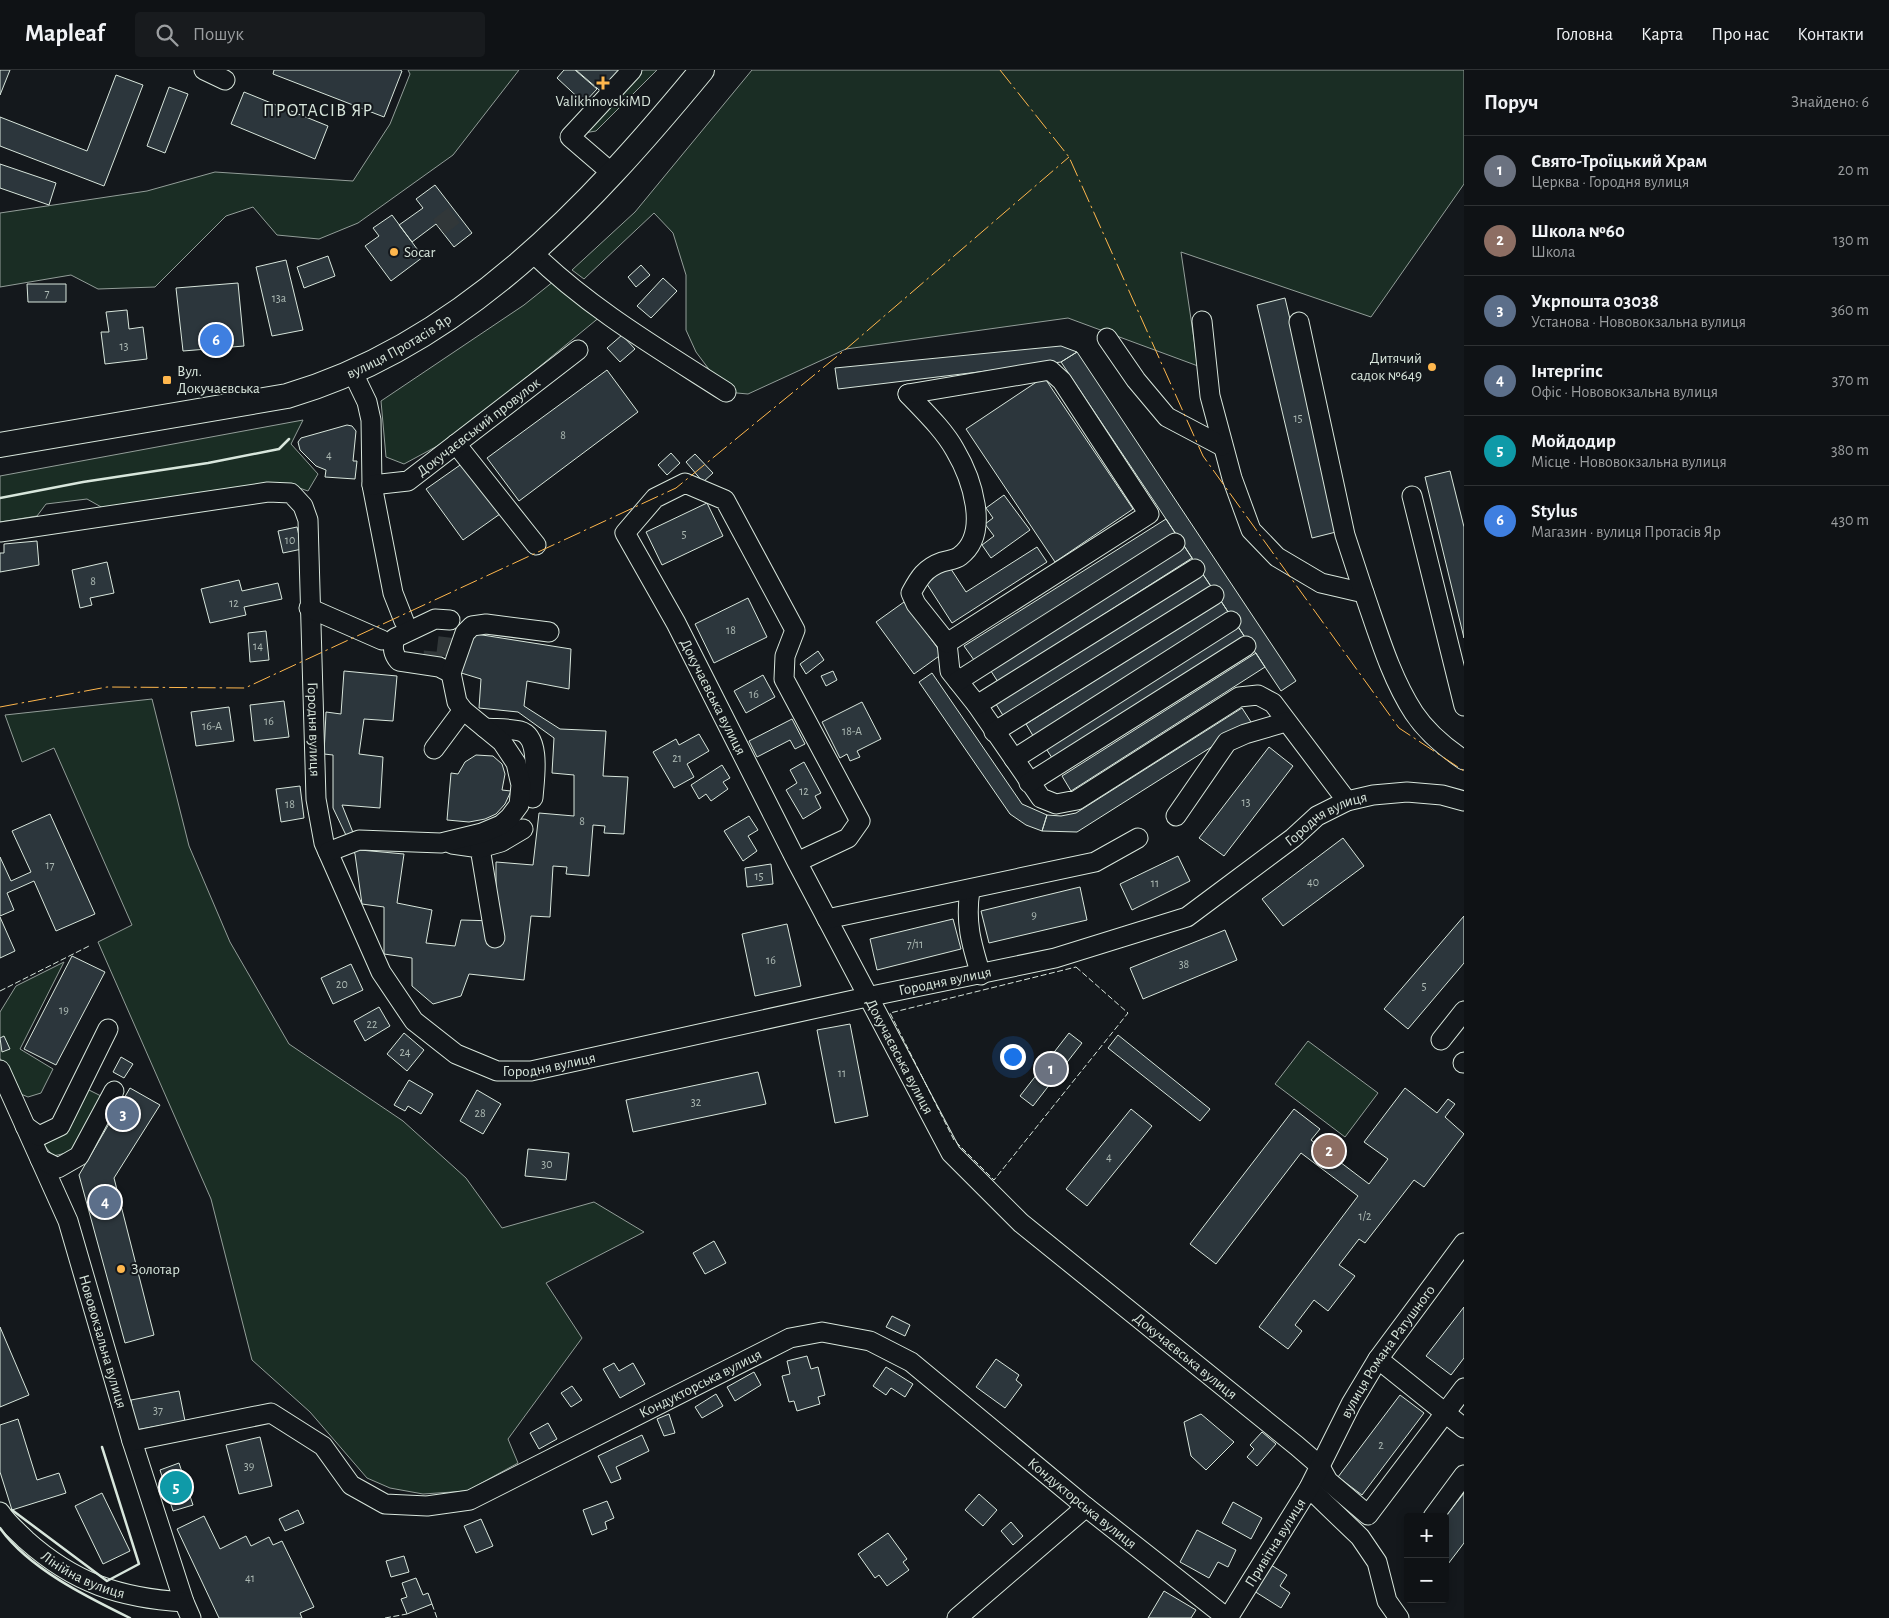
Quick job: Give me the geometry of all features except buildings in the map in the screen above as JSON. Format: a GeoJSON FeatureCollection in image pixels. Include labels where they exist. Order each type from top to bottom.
{"type":"FeatureCollection","features":[{"type":"Feature","properties":{"kind":"main road","name":"вулиця Протасів Яр"},"geometry":{"type":"LineString","coordinates":[[0,445],[287,396],[325,385],[409,344],[443,323],[532,252],[614,174],[702,70]]}},
{"type":"Feature","properties":{"kind":"street"},"geometry":{"type":"LineString","coordinates":[[204,70],[225,80]]}},
{"type":"Feature","properties":{"kind":"street"},"geometry":{"type":"LineString","coordinates":[[614,174],[570,137],[632,70]]}},
{"type":"Feature","properties":{"kind":"street"},"geometry":{"type":"LineString","coordinates":[[532,252],[614,319],[726,392]]}},
{"type":"Feature","properties":{"kind":"street"},"geometry":{"type":"LineString","coordinates":[[1202,321],[1210,396],[1232,478],[1251,530],[1277,557],[1321,583],[1364,593]]}},
{"type":"Feature","properties":{"kind":"street"},"geometry":{"type":"LineString","coordinates":[[1299,322],[1345,535],[1390,663],[1414,714],[1446,748],[1464,760]]}},
{"type":"Feature","properties":{"kind":"street"},"geometry":{"type":"LineString","coordinates":[[1107,338],[1167,417],[1222,446]]}},
{"type":"Feature","properties":{"kind":"street","name":"Докучаєвський провулок"},"geometry":{"type":"LineString","coordinates":[[372,485],[408,481],[578,350]]}},
{"type":"Feature","properties":{"kind":"street"},"geometry":{"type":"LineString","coordinates":[[947,643],[1149,514],[1062,381],[1050,370],[908,394],[955,449],[974,494],[976,523],[972,544],[959,557],[940,563],[920,574],[911,593],[916,604],[947,643],[950,671],[977,705],[1029,783],[1041,798],[1056,804],[1077,800],[1239,697],[1258,696],[1273,703],[1347,801]]}},
{"type":"Feature","properties":{"kind":"street"},"geometry":{"type":"LineString","coordinates":[[353,373],[367,402],[371,420],[372,485],[393,592],[404,621]]}},
{"type":"Feature","properties":{"kind":"street"},"geometry":{"type":"LineString","coordinates":[[456,444],[536,545]]}},
{"type":"Feature","properties":{"kind":"street","name":"Докучаєвська вулиця"},"geometry":{"type":"LineString","coordinates":[[797,862],[848,838],[860,821],[784,679],[785,656],[795,630],[725,500],[685,483],[655,498],[625,533],[676,623],[797,862],[867,997],[951,1153],[1021,1223],[1319,1465],[1328,1481],[1368,1515],[1444,1412]]}},
{"type":"Feature","properties":{"kind":"street","name":"Городня вулиця"},"geometry":{"type":"LineString","coordinates":[[0,532],[268,492],[291,493],[303,506],[308,520],[309,608],[316,799],[324,843],[380,972],[414,1021],[456,1054],[497,1071],[531,1071],[867,997],[1055,958],[1187,917],[1286,843],[1317,816],[1347,801],[1373,795],[1407,792],[1442,795],[1464,801]]}},
{"type":"Feature","properties":{"kind":"street"},"geometry":{"type":"LineString","coordinates":[[1412,496],[1464,706]]}},
{"type":"Feature","properties":{"kind":"street"},"geometry":{"type":"LineString","coordinates":[[958,681],[1175,543]]}},
{"type":"Feature","properties":{"kind":"street"},"geometry":{"type":"LineString","coordinates":[[977,705],[1195,569]]}},
{"type":"Feature","properties":{"kind":"street"},"geometry":{"type":"LineString","coordinates":[[994,732],[1214,595]]}},
{"type":"Feature","properties":{"kind":"street"},"geometry":{"type":"LineString","coordinates":[[309,608],[382,640]]}},
{"type":"Feature","properties":{"kind":"street"},"geometry":{"type":"LineString","coordinates":[[450,620],[435,619],[395,638],[393,646],[394,656],[399,661],[439,667],[451,673]]}},
{"type":"Feature","properties":{"kind":"street"},"geometry":{"type":"LineString","coordinates":[[1014,759],[1231,621]]}},
{"type":"Feature","properties":{"kind":"street"},"geometry":{"type":"LineString","coordinates":[[441,843],[482,833],[501,825],[519,804],[521,785],[516,763],[502,742],[463,710],[457,702],[451,673],[465,633],[472,626],[486,624],[549,632]]}},
{"type":"Feature","properties":{"kind":"street"},"geometry":{"type":"LineString","coordinates":[[1029,783],[1246,646]]}},
{"type":"Feature","properties":{"kind":"street"},"geometry":{"type":"LineString","coordinates":[[434,749],[463,710]]}},
{"type":"Feature","properties":{"kind":"street"},"geometry":{"type":"LineString","coordinates":[[1176,816],[1227,742],[1245,734],[1286,722]]}},
{"type":"Feature","properties":{"kind":"street"},"geometry":{"type":"LineString","coordinates":[[485,728],[520,731],[527,734],[534,746],[533,798]]}},
{"type":"Feature","properties":{"kind":"street"},"geometry":{"type":"LineString","coordinates":[[328,852],[359,840],[441,843],[480,848],[501,842],[522,829]]}},
{"type":"Feature","properties":{"kind":"street"},"geometry":{"type":"LineString","coordinates":[[827,919],[1095,862],[1138,838]]}},
{"type":"Feature","properties":{"kind":"street"},"geometry":{"type":"LineString","coordinates":[[480,848],[495,938]]}},
{"type":"Feature","properties":{"kind":"street"},"geometry":{"type":"LineString","coordinates":[[970,890],[967,912],[969,935],[981,974]]}},
{"type":"Feature","properties":{"kind":"street"},"geometry":{"type":"LineString","coordinates":[[1441,1040],[1464,1011]]}},
{"type":"Feature","properties":{"kind":"street"},"geometry":{"type":"LineString","coordinates":[[25,1126],[40,1136],[60,1126],[108,1029]]}},
{"type":"Feature","properties":{"kind":"street","name":"Нововокзальна вулиця"},"geometry":{"type":"LineString","coordinates":[[0,1070],[25,1126],[48,1167],[68,1221],[132,1441],[188,1610]]}},
{"type":"Feature","properties":{"kind":"street"},"geometry":{"type":"LineString","coordinates":[[48,1167],[79,1156],[114,1091]]}},
{"type":"Feature","properties":{"kind":"street","name":"вулиця Романа Ратушного"},"geometry":{"type":"LineString","coordinates":[[1319,1465],[1378,1359],[1464,1242]]}},
{"type":"Feature","properties":{"kind":"street","name":"Кондукторська вулиця"},"geometry":{"type":"LineString","coordinates":[[132,1441],[271,1413],[323,1446],[351,1485],[385,1504],[427,1506],[470,1500],[790,1338],[822,1332],[870,1341],[911,1362],[1086,1507],[1227,1618]]}},
{"type":"Feature","properties":{"kind":"street"},"geometry":{"type":"LineString","coordinates":[[1378,1359],[1464,1428]]}},
{"type":"Feature","properties":{"kind":"street"},"geometry":{"type":"LineString","coordinates":[[1444,1412],[1464,1388]]}},
{"type":"Feature","properties":{"kind":"street","name":"Привітна вулиця"},"geometry":{"type":"LineString","coordinates":[[1227,1618],[1309,1488],[1319,1465]]}},
{"type":"Feature","properties":{"kind":"street"},"geometry":{"type":"LineString","coordinates":[[1436,1513],[1464,1475]]}},
{"type":"Feature","properties":{"kind":"street"},"geometry":{"type":"LineString","coordinates":[[1309,1488],[1360,1536],[1377,1562],[1387,1601],[1399,1618]]}},
{"type":"Feature","properties":{"kind":"street"},"geometry":{"type":"LineString","coordinates":[[957,1618],[1086,1507]]}},
{"type":"Feature","properties":{"kind":"street","name":"Лінійна вулиця"},"geometry":{"type":"LineString","coordinates":[[0,1512],[41,1553],[85,1582],[188,1610]]}},
{"type":"Feature","properties":{"kind":"green space"},"geometry":{"type":"Polygon","coordinates":[[[408,70],[519,70],[453,155],[358,223],[319,239],[277,235],[253,207],[226,216],[155,287],[98,289],[71,275],[0,287],[0,213],[147,191],[215,172],[353,181],[390,124],[410,74],[408,70]]]}},
{"type":"Feature","properties":{"kind":"green space"},"geometry":{"type":"Polygon","coordinates":[[[638,70],[657,70],[596,131],[578,134],[638,70]]]}},
{"type":"Feature","properties":{"kind":"green space"},"geometry":{"type":"Polygon","coordinates":[[[752,70],[1464,70],[1464,184],[1371,317],[1181,252],[1198,366],[1068,318],[846,349],[748,394],[726,392],[696,352],[686,330],[686,275],[673,233],[654,213],[584,279],[572,270],[635,212],[752,70]]]}},
{"type":"Feature","properties":{"kind":"green space"},"geometry":{"type":"Polygon","coordinates":[[[554,281],[601,316],[454,437],[404,464],[386,457],[381,401],[524,305],[554,281]]]}},
{"type":"Feature","properties":{"kind":"green space"},"geometry":{"type":"Polygon","coordinates":[[[303,420],[291,444],[318,474],[308,491],[288,484],[103,508],[87,499],[46,504],[37,516],[0,522],[0,476],[303,420]]]}},
{"type":"Feature","properties":{"kind":"green space"},"geometry":{"type":"Polygon","coordinates":[[[152,699],[189,846],[230,942],[289,1044],[403,1121],[466,1178],[502,1228],[594,1202],[644,1232],[546,1283],[582,1338],[508,1439],[518,1463],[467,1491],[423,1494],[390,1488],[367,1478],[310,1412],[252,1360],[211,1199],[98,942],[132,925],[54,748],[22,762],[5,715],[152,699]]]}},
{"type":"Feature","properties":{"kind":"green space"},"geometry":{"type":"Polygon","coordinates":[[[64,962],[20,1049],[53,1069],[41,1093],[28,1097],[16,1092],[0,1058],[0,1012],[16,986],[64,962]]]}},
{"type":"Feature","properties":{"kind":"green space"},"geometry":{"type":"Polygon","coordinates":[[[1308,1041],[1378,1093],[1345,1137],[1275,1084],[1308,1041]]]}},
{"type":"Feature","properties":{"kind":"green space"},"geometry":{"type":"Polygon","coordinates":[[[87,1089],[105,1098],[71,1152],[53,1156],[44,1145],[64,1133],[87,1089]]]}},
{"type":"Feature","properties":{"kind":"tunnel"},"geometry":{"type":"LineString","coordinates":[[439,227],[457,213]]}},
{"type":"Feature","properties":{"kind":"tunnel"},"geometry":{"type":"LineString","coordinates":[[423,660],[445,662],[450,620]]}},
{"type":"Feature","properties":{"kind":"fence"},"geometry":{"type":"LineString","coordinates":[[0,991],[91,945]]}},
{"type":"Feature","properties":{"kind":"fence"},"geometry":{"type":"LineString","coordinates":[[1076,967],[1128,1013],[994,1180],[954,1140],[890,1013],[1076,967]]}},
{"type":"Feature","properties":{"kind":"fence"},"geometry":{"type":"LineString","coordinates":[[432,1604],[437,1618]]}},
{"type":"Feature","properties":{"kind":"fence"},"geometry":{"type":"LineString","coordinates":[[385,1618],[407,1614]]}},
{"type":"Feature","properties":{"kind":"wall"},"geometry":{"type":"LineString","coordinates":[[0,498],[83,482],[208,463],[279,449],[289,439]]}},
{"type":"Feature","properties":{"kind":"wall"},"geometry":{"type":"LineString","coordinates":[[12,1510],[107,1581],[139,1564],[102,1447]]}},
{"type":"Feature","properties":{"kind":"wall"},"geometry":{"type":"LineString","coordinates":[[0,1528],[26,1556],[42,1569],[77,1591],[130,1618]]}},
{"type":"Feature","properties":{"kind":"power"},"geometry":{"type":"LineString","coordinates":[[1000,70],[1069,157],[1203,456],[1399,728],[1464,771]]}},
{"type":"Feature","properties":{"kind":"power"},"geometry":{"type":"LineString","coordinates":[[0,707],[107,687],[245,688],[676,488],[846,349],[1069,157]]}},
{"type":"Feature","properties":{"kind":"place","name":"ValikhnovskiMD"},"geometry":{"type":"Point","coordinates":[603,83]}},
{"type":"Feature","properties":{"kind":"place","name":"Socar"},"geometry":{"type":"Point","coordinates":[394,252]}},
{"type":"Feature","properties":{"kind":"place","name":"Stylus"},"geometry":{"type":"Point","coordinates":[216,340]}},
{"type":"Feature","properties":{"kind":"place","name":"Дитячий садок №649"},"geometry":{"type":"Point","coordinates":[1432,367]}},
{"type":"Feature","properties":{"kind":"place","name":"Вул. Докучаєвська"},"geometry":{"type":"Point","coordinates":[167,380]}},
{"type":"Feature","properties":{"kind":"place","name":"Свято-Троїцький Храм"},"geometry":{"type":"Point","coordinates":[1051,1069]}},
{"type":"Feature","properties":{"kind":"place","name":"Укрпошта 03038"},"geometry":{"type":"Point","coordinates":[123,1114]}},
{"type":"Feature","properties":{"kind":"place","name":"Школа №60"},"geometry":{"type":"Point","coordinates":[1329,1151]}},
{"type":"Feature","properties":{"kind":"place","name":"Інтергіпс"},"geometry":{"type":"Point","coordinates":[105,1202]}},
{"type":"Feature","properties":{"kind":"place","name":"Золотар"},"geometry":{"type":"Point","coordinates":[121,1269]}},
{"type":"Feature","properties":{"kind":"place","name":"Мойдодир"},"geometry":{"type":"Point","coordinates":[176,1487]}},
{"type":"Feature","properties":{"kind":"district","name":"ПРОТАСІВ ЯР"},"geometry":{"type":"Point","coordinates":[318,111]}}]}
